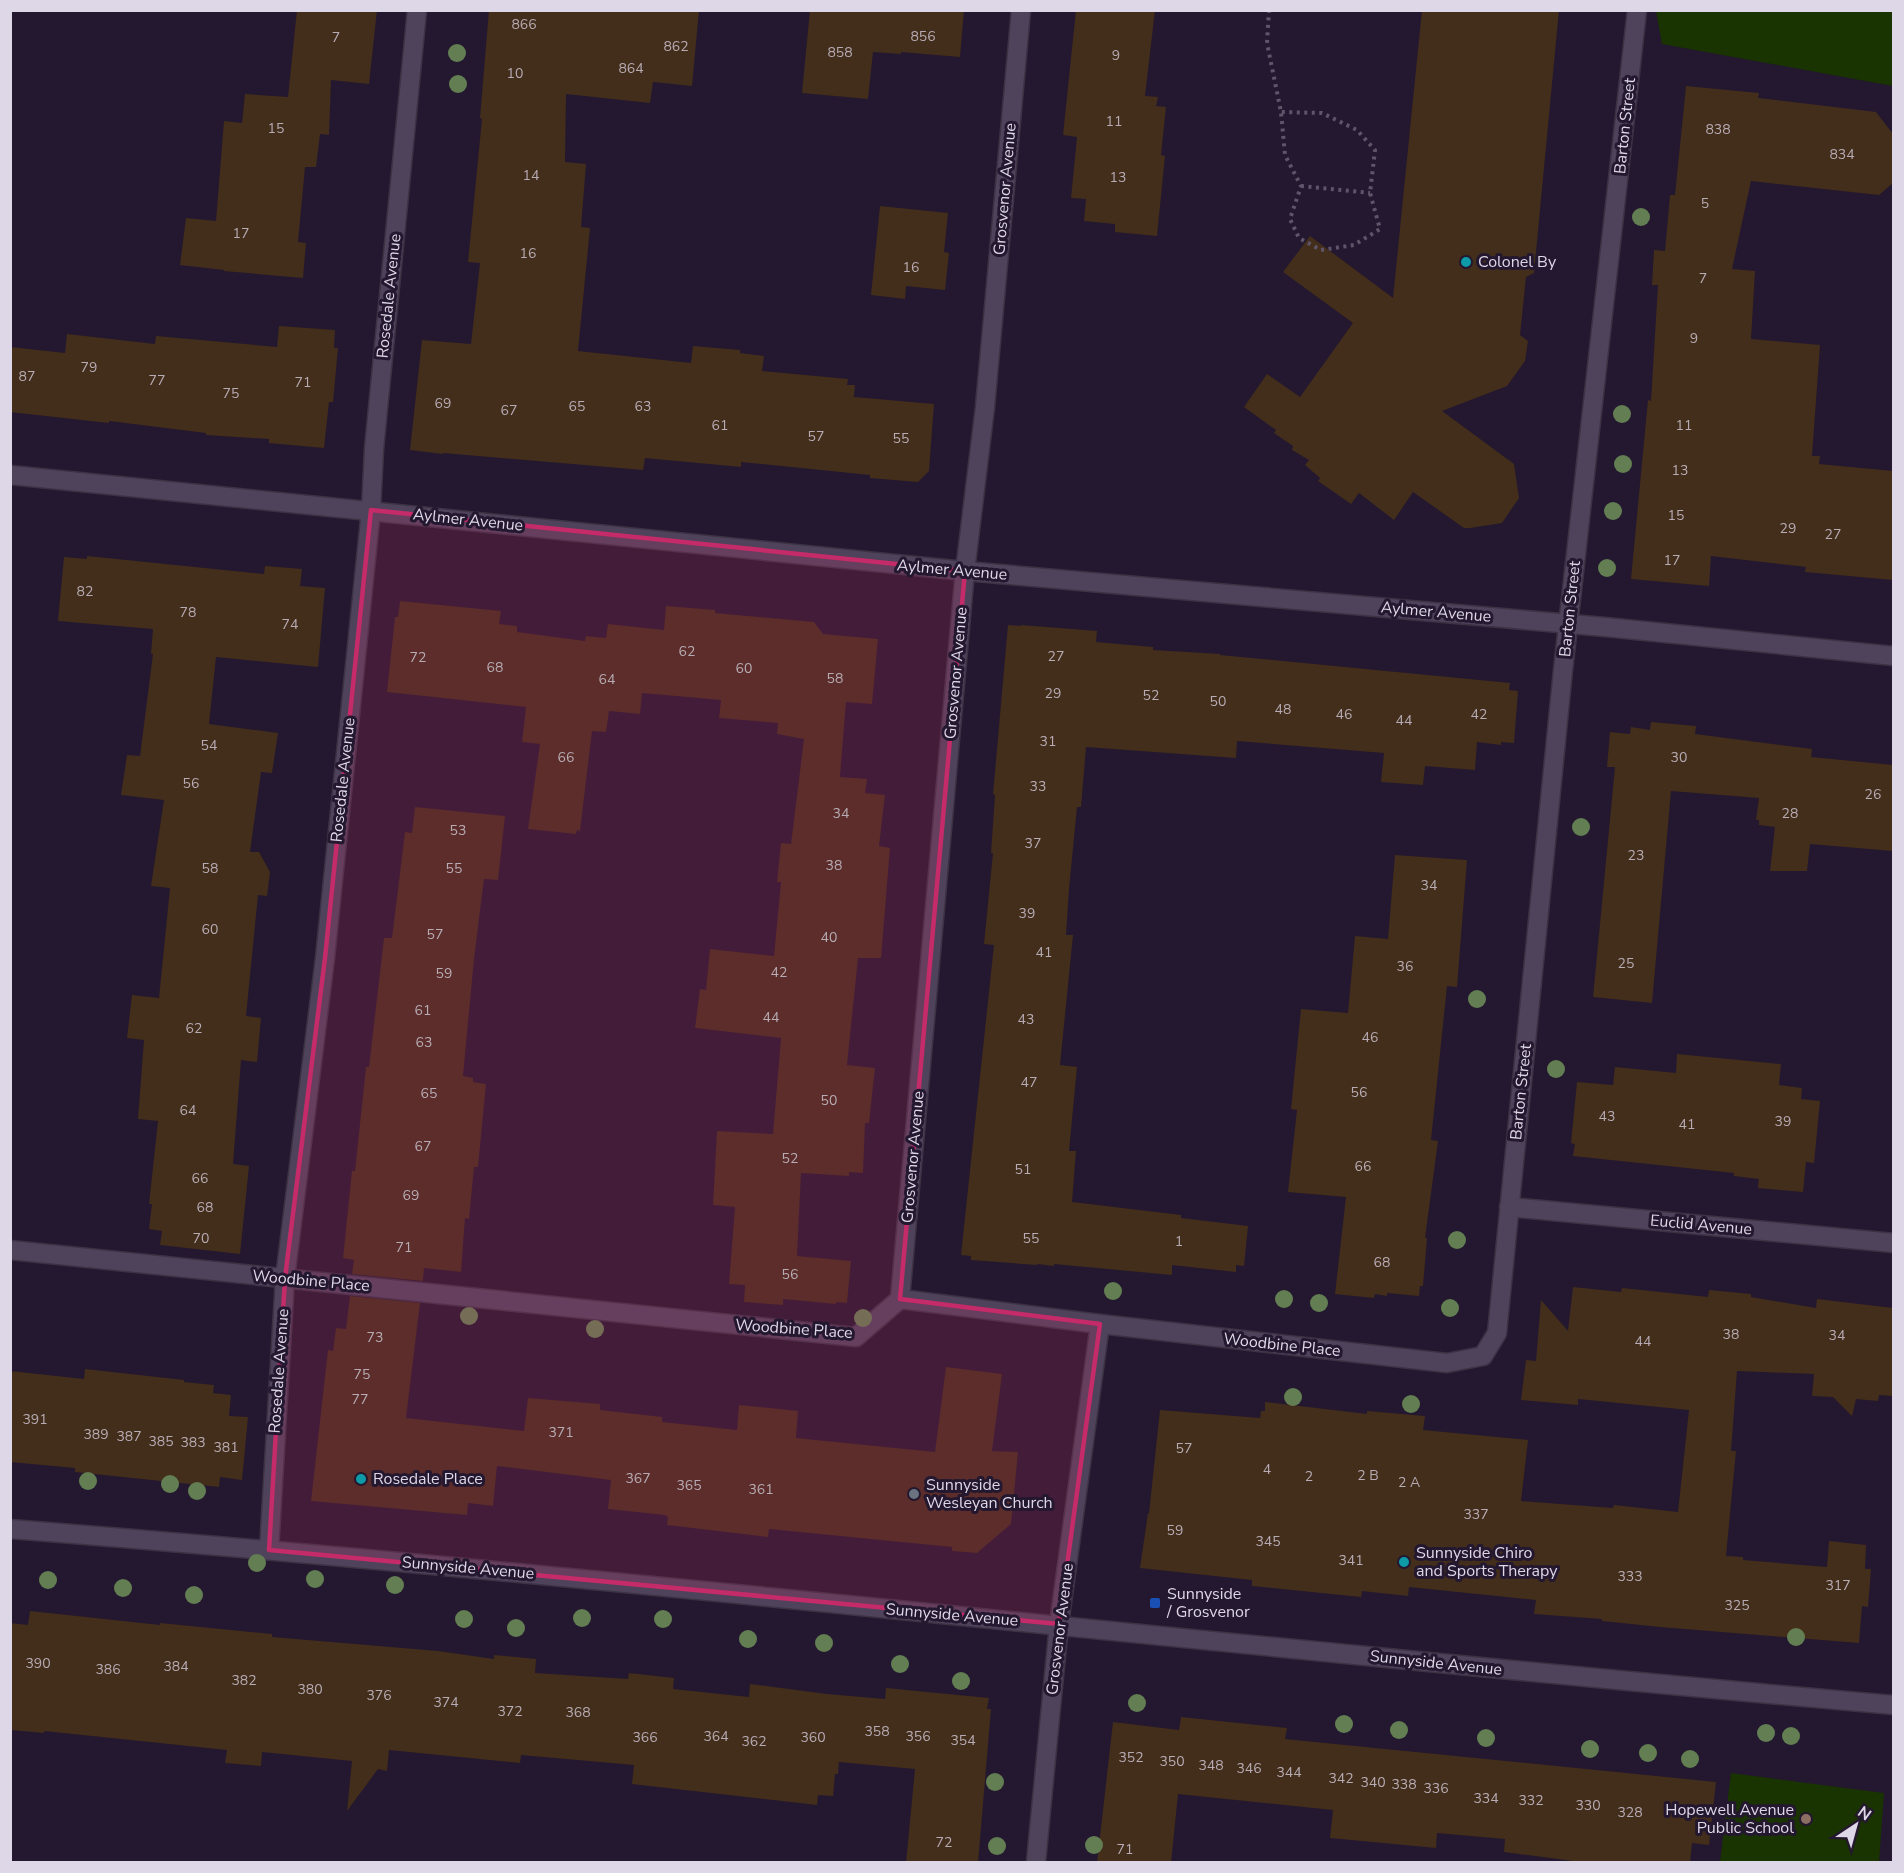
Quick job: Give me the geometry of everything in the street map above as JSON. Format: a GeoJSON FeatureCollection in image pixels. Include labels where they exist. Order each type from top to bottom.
{"type":"FeatureCollection","features":[{"type":"Feature","properties":{"kind":"street","name":"Rosedale Avenue"},"geometry":{"type":"LineString","coordinates":[[269,1550],[285,1278],[325,958],[371,510],[374,449],[417,10]]}},
{"type":"Feature","properties":{"kind":"street","name":"Grosvenor Avenue"},"geometry":{"type":"LineString","coordinates":[[900,1299],[965,571],[985,407],[1021,10]]}},
{"type":"Feature","properties":{"kind":"street","name":"Barton Street"},"geometry":{"type":"LineString","coordinates":[[1509,1207],[1569,624],[1637,10]]}},
{"type":"Feature","properties":{"kind":"street","name":"Aylmer Avenue"},"geometry":{"type":"LineString","coordinates":[[10,475],[965,571],[1569,624],[1893,656]]}},
{"type":"Feature","properties":{"kind":"street","name":"Woodbine Place"},"geometry":{"type":"LineString","coordinates":[[10,1250],[856,1337],[900,1299],[1447,1363],[1483,1356],[1497,1333],[1509,1207]]}},
{"type":"Feature","properties":{"kind":"street","name":"Euclid Avenue"},"geometry":{"type":"LineString","coordinates":[[1509,1207],[1893,1243]]}},
{"type":"Feature","properties":{"kind":"street","name":"Grosvenor Avenue"},"geometry":{"type":"LineString","coordinates":[[1036,1863],[1059,1624],[1100,1324]]}},
{"type":"Feature","properties":{"kind":"street","name":"Sunnyside Avenue"},"geometry":{"type":"LineString","coordinates":[[10,1529],[269,1550],[1059,1624],[1672,1686],[1893,1705]]}},
{"type":"Feature","properties":{"kind":"path"},"geometry":{"type":"LineString","coordinates":[[1269,10],[1267,43],[1281,111],[1285,154],[1301,186],[1290,219],[1299,238],[1321,250],[1354,245],[1380,229],[1370,193],[1375,150],[1357,130],[1322,113],[1281,111]]}},
{"type":"Feature","properties":{"kind":"path"},"geometry":{"type":"LineString","coordinates":[[1301,186],[1370,193]]}},
{"type":"Feature","properties":{"kind":"highlighted area"},"geometry":{"type":"Polygon","coordinates":[[[371,510],[965,571],[900,1299],[1100,1324],[1059,1624],[269,1550],[285,1278],[325,958],[371,510]]]}},
{"type":"Feature","properties":{"kind":"green space"},"geometry":{"type":"Polygon","coordinates":[[[1656,11],[1893,11],[1893,86],[1662,44],[1656,11]]]}},
{"type":"Feature","properties":{"kind":"green space","name":"Hopewell Avenue Public School"},"geometry":{"type":"Polygon","coordinates":[[[1731,1773],[1884,1793],[1879,1862],[1720,1862],[1731,1773]]]}},
{"type":"Feature","properties":{"kind":"building"},"geometry":{"type":"Polygon","coordinates":[[[297,10],[377,10],[369,84],[331,80],[329,135],[320,134],[316,167],[305,167],[298,242],[306,243],[303,278],[180,265],[186,218],[216,221],[224,121],[242,123],[245,94],[288,97],[297,10]]]}},
{"type":"Feature","properties":{"kind":"building"},"geometry":{"type":"Polygon","coordinates":[[[489,10],[699,10],[692,86],[653,82],[650,103],[566,94],[565,162],[586,164],[581,227],[590,228],[578,351],[691,363],[693,346],[740,350],[740,353],[764,356],[762,371],[848,379],[847,385],[855,385],[854,397],[934,404],[929,471],[918,482],[741,462],[741,467],[645,458],[643,470],[410,450],[422,340],[471,344],[480,263],[468,262],[482,119],[480,118],[489,10]]]}},
{"type":"Feature","properties":{"kind":"building"},"geometry":{"type":"Polygon","coordinates":[[[810,10],[964,10],[960,57],[873,52],[868,99],[802,93],[810,10]]]}},
{"type":"Feature","properties":{"kind":"building"},"geometry":{"type":"Polygon","coordinates":[[[1076,10],[1155,10],[1145,96],[1158,97],[1156,106],[1166,107],[1161,155],[1165,156],[1157,236],[1115,232],[1115,224],[1084,221],[1086,199],[1071,198],[1077,137],[1063,135],[1076,10]]]}},
{"type":"Feature","properties":{"kind":"building","name":"Colonel By"},"geometry":{"type":"Polygon","coordinates":[[[1422,10],[1559,10],[1534,273],[1526,277],[1520,335],[1528,341],[1525,361],[1507,386],[1442,411],[1514,464],[1519,498],[1502,523],[1470,528],[1464,528],[1413,492],[1394,520],[1359,493],[1351,504],[1318,481],[1320,478],[1305,465],[1309,460],[1292,450],[1293,446],[1274,433],[1276,430],[1244,407],[1267,374],[1300,397],[1353,323],[1283,272],[1310,236],[1393,298],[1422,10]]]}},
{"type":"Feature","properties":{"kind":"building"},"geometry":{"type":"Polygon","coordinates":[[[1686,86],[1759,93],[1758,98],[1876,112],[1893,134],[1893,183],[1879,195],[1751,181],[1732,269],[1755,271],[1751,339],[1820,345],[1812,456],[1820,456],[1819,464],[1893,471],[1893,580],[1805,572],[1806,567],[1711,556],[1709,586],[1631,579],[1648,400],[1651,401],[1658,285],[1652,285],[1654,250],[1665,251],[1670,195],[1675,195],[1686,86]]]}},
{"type":"Feature","properties":{"kind":"building"},"geometry":{"type":"Polygon","coordinates":[[[880,206],[948,213],[944,252],[949,253],[945,290],[906,286],[905,299],[871,295],[880,206]]]}},
{"type":"Feature","properties":{"kind":"building"},"geometry":{"type":"Polygon","coordinates":[[[279,326],[335,330],[334,348],[338,348],[333,402],[329,402],[324,448],[269,443],[269,439],[206,435],[206,433],[109,421],[109,423],[10,412],[10,347],[65,353],[67,334],[155,344],[156,336],[277,347],[279,326]]]}},
{"type":"Feature","properties":{"kind":"building"},"geometry":{"type":"Polygon","coordinates":[[[87,556],[264,574],[265,566],[302,569],[300,586],[325,588],[318,667],[216,657],[209,724],[278,733],[272,773],[261,772],[250,852],[259,852],[270,872],[267,896],[258,895],[246,1016],[261,1018],[257,1062],[241,1060],[233,1164],[249,1166],[240,1254],[160,1245],[162,1231],[149,1229],[152,1204],[149,1204],[158,1121],[138,1119],[144,1040],[127,1038],[132,995],[159,998],[170,888],[151,886],[164,800],[121,795],[127,755],[140,756],[153,654],[151,654],[153,629],[58,621],[64,557],[87,559],[87,556]]]}},
{"type":"Feature","properties":{"kind":"building"},"geometry":{"type":"Polygon","coordinates":[[[400,601],[501,611],[499,624],[517,626],[517,632],[585,641],[586,636],[606,638],[608,624],[664,630],[666,606],[814,622],[823,634],[878,639],[872,704],[846,702],[840,777],[867,779],[865,793],[885,795],[879,846],[890,848],[881,958],[858,958],[847,1065],[875,1068],[869,1123],[865,1123],[863,1173],[849,1172],[849,1176],[801,1173],[797,1256],[851,1261],[847,1303],[783,1299],[783,1305],[744,1302],[745,1285],[729,1284],[735,1207],[713,1205],[717,1131],[773,1134],[781,1038],[695,1028],[700,989],[706,990],[710,949],[774,956],[781,882],[777,882],[781,843],[791,844],[804,739],[777,734],[778,723],[719,718],[721,700],[642,693],[640,714],[609,711],[606,732],[592,731],[580,831],[577,830],[576,834],[528,829],[540,744],[522,742],[526,707],[387,692],[395,617],[398,617],[400,601]]]}},
{"type":"Feature","properties":{"kind":"building"},"geometry":{"type":"Polygon","coordinates":[[[1008,625],[1097,631],[1096,642],[1153,647],[1153,650],[1220,654],[1510,683],[1509,690],[1518,691],[1514,743],[1501,742],[1501,745],[1477,742],[1475,770],[1425,766],[1423,785],[1381,782],[1384,753],[1237,741],[1236,758],[1086,747],[1081,807],[1077,807],[1069,889],[1066,935],[1073,935],[1060,1065],[1077,1067],[1069,1151],[1076,1151],[1072,1202],[1181,1215],[1181,1218],[1248,1226],[1244,1266],[1236,1265],[1236,1272],[1172,1265],[1172,1275],[1054,1264],[1054,1266],[971,1260],[971,1256],[961,1255],[994,945],[984,944],[993,853],[991,853],[995,795],[993,794],[1008,625]]]}},
{"type":"Feature","properties":{"kind":"building"},"geometry":{"type":"Polygon","coordinates":[[[1651,722],[1696,726],[1695,734],[1812,749],[1811,757],[1893,765],[1893,851],[1810,844],[1807,871],[1770,871],[1775,827],[1759,825],[1759,820],[1756,820],[1759,798],[1671,791],[1652,1003],[1593,997],[1615,767],[1607,767],[1610,732],[1630,734],[1631,727],[1650,730],[1651,722]]]}},
{"type":"Feature","properties":{"kind":"building"},"geometry":{"type":"Polygon","coordinates":[[[415,807],[505,816],[498,880],[484,879],[474,959],[463,1076],[473,1078],[473,1082],[486,1084],[478,1167],[474,1167],[469,1219],[465,1218],[461,1272],[424,1268],[423,1281],[352,1274],[354,1260],[343,1258],[352,1171],[355,1171],[366,1067],[369,1067],[384,938],[392,938],[405,832],[412,833],[415,807]]]}},
{"type":"Feature","properties":{"kind":"building"},"geometry":{"type":"Polygon","coordinates":[[[1395,855],[1467,860],[1457,987],[1447,986],[1431,1140],[1438,1141],[1425,1238],[1427,1238],[1423,1286],[1420,1286],[1419,1296],[1387,1293],[1387,1296],[1375,1294],[1374,1298],[1335,1294],[1346,1197],[1288,1192],[1297,1110],[1291,1109],[1301,1009],[1348,1013],[1355,936],[1388,939],[1395,855]]]}},
{"type":"Feature","properties":{"kind":"building"},"geometry":{"type":"Polygon","coordinates":[[[1677,1054],[1781,1064],[1779,1085],[1802,1088],[1801,1099],[1820,1101],[1814,1163],[1806,1162],[1803,1192],[1758,1188],[1759,1179],[1734,1176],[1734,1173],[1573,1156],[1575,1144],[1571,1143],[1577,1082],[1613,1085],[1615,1067],[1676,1073],[1677,1054]]]}},
{"type":"Feature","properties":{"kind":"building"},"geometry":{"type":"Polygon","coordinates":[[[1573,1287],[1621,1292],[1622,1288],[1708,1297],[1709,1290],[1751,1294],[1751,1297],[1816,1308],[1817,1299],[1893,1308],[1893,1396],[1879,1395],[1878,1401],[1856,1399],[1852,1416],[1833,1397],[1812,1396],[1814,1374],[1737,1371],[1731,1451],[1736,1451],[1726,1556],[1743,1557],[1743,1560],[1827,1567],[1829,1541],[1866,1545],[1865,1569],[1871,1569],[1868,1607],[1862,1606],[1859,1643],[1534,1614],[1536,1600],[1409,1587],[1408,1596],[1362,1591],[1361,1597],[1252,1586],[1252,1580],[1140,1568],[1149,1513],[1160,1410],[1260,1418],[1261,1411],[1265,1411],[1265,1402],[1367,1414],[1367,1411],[1425,1416],[1423,1430],[1528,1440],[1521,1501],[1613,1508],[1614,1505],[1678,1512],[1689,1410],[1578,1399],[1578,1405],[1521,1400],[1526,1360],[1536,1361],[1541,1300],[1568,1331],[1573,1287]]]}},
{"type":"Feature","properties":{"kind":"building"},"geometry":{"type":"Polygon","coordinates":[[[350,1296],[420,1303],[406,1418],[524,1431],[528,1398],[600,1404],[600,1410],[662,1417],[662,1422],[737,1430],[739,1405],[798,1411],[796,1438],[935,1452],[946,1367],[1002,1374],[992,1451],[1018,1452],[1011,1524],[977,1553],[952,1551],[952,1547],[769,1529],[768,1537],[667,1525],[668,1517],[665,1515],[608,1509],[611,1480],[497,1466],[493,1506],[468,1503],[467,1515],[311,1501],[328,1350],[333,1351],[336,1328],[346,1329],[350,1296]]]}},
{"type":"Feature","properties":{"kind":"building"},"geometry":{"type":"Polygon","coordinates":[[[85,1369],[214,1385],[213,1393],[231,1395],[229,1416],[248,1417],[242,1480],[220,1477],[219,1487],[75,1472],[75,1468],[10,1462],[10,1371],[84,1379],[85,1369]]]}},
{"type":"Feature","properties":{"kind":"building"},"geometry":{"type":"Polygon","coordinates":[[[30,1611],[272,1634],[272,1637],[438,1651],[494,1659],[494,1655],[536,1659],[535,1673],[628,1679],[629,1673],[674,1678],[673,1689],[749,1697],[750,1684],[885,1699],[886,1688],[989,1698],[987,1709],[991,1709],[978,1863],[906,1863],[915,1769],[839,1762],[838,1774],[835,1774],[833,1796],[818,1795],[817,1805],[632,1784],[634,1765],[521,1755],[520,1763],[389,1750],[387,1771],[378,1769],[347,1811],[352,1761],[262,1752],[261,1766],[225,1763],[227,1750],[44,1731],[44,1733],[10,1730],[10,1623],[28,1625],[30,1611]]]}},
{"type":"Feature","properties":{"kind":"building"},"geometry":{"type":"Polygon","coordinates":[[[1181,1717],[1287,1728],[1285,1739],[1716,1782],[1709,1845],[1692,1843],[1690,1863],[1588,1863],[1504,1852],[1505,1839],[1437,1833],[1436,1848],[1330,1838],[1333,1810],[1178,1794],[1171,1863],[1097,1863],[1113,1722],[1179,1730],[1181,1717]]]}},
{"type":"Feature","properties":{"kind":"place","name":"Colonel By"},"geometry":{"type":"Point","coordinates":[1466,262]}},
{"type":"Feature","properties":{"kind":"place","name":"Rosedale Place"},"geometry":{"type":"Point","coordinates":[361,1479]}},
{"type":"Feature","properties":{"kind":"place","name":"Sunnyside Wesleyan Church"},"geometry":{"type":"Point","coordinates":[914,1494]}},
{"type":"Feature","properties":{"kind":"place","name":"Sunnyside Chiro and Sports Therapy"},"geometry":{"type":"Point","coordinates":[1404,1562]}},
{"type":"Feature","properties":{"kind":"place","name":"Sunnyside / Grosvenor"},"geometry":{"type":"Point","coordinates":[1155,1603]}},
{"type":"Feature","properties":{"kind":"place","name":"Hopewell Avenue Public School"},"geometry":{"type":"Point","coordinates":[1806,1819]}}]}
